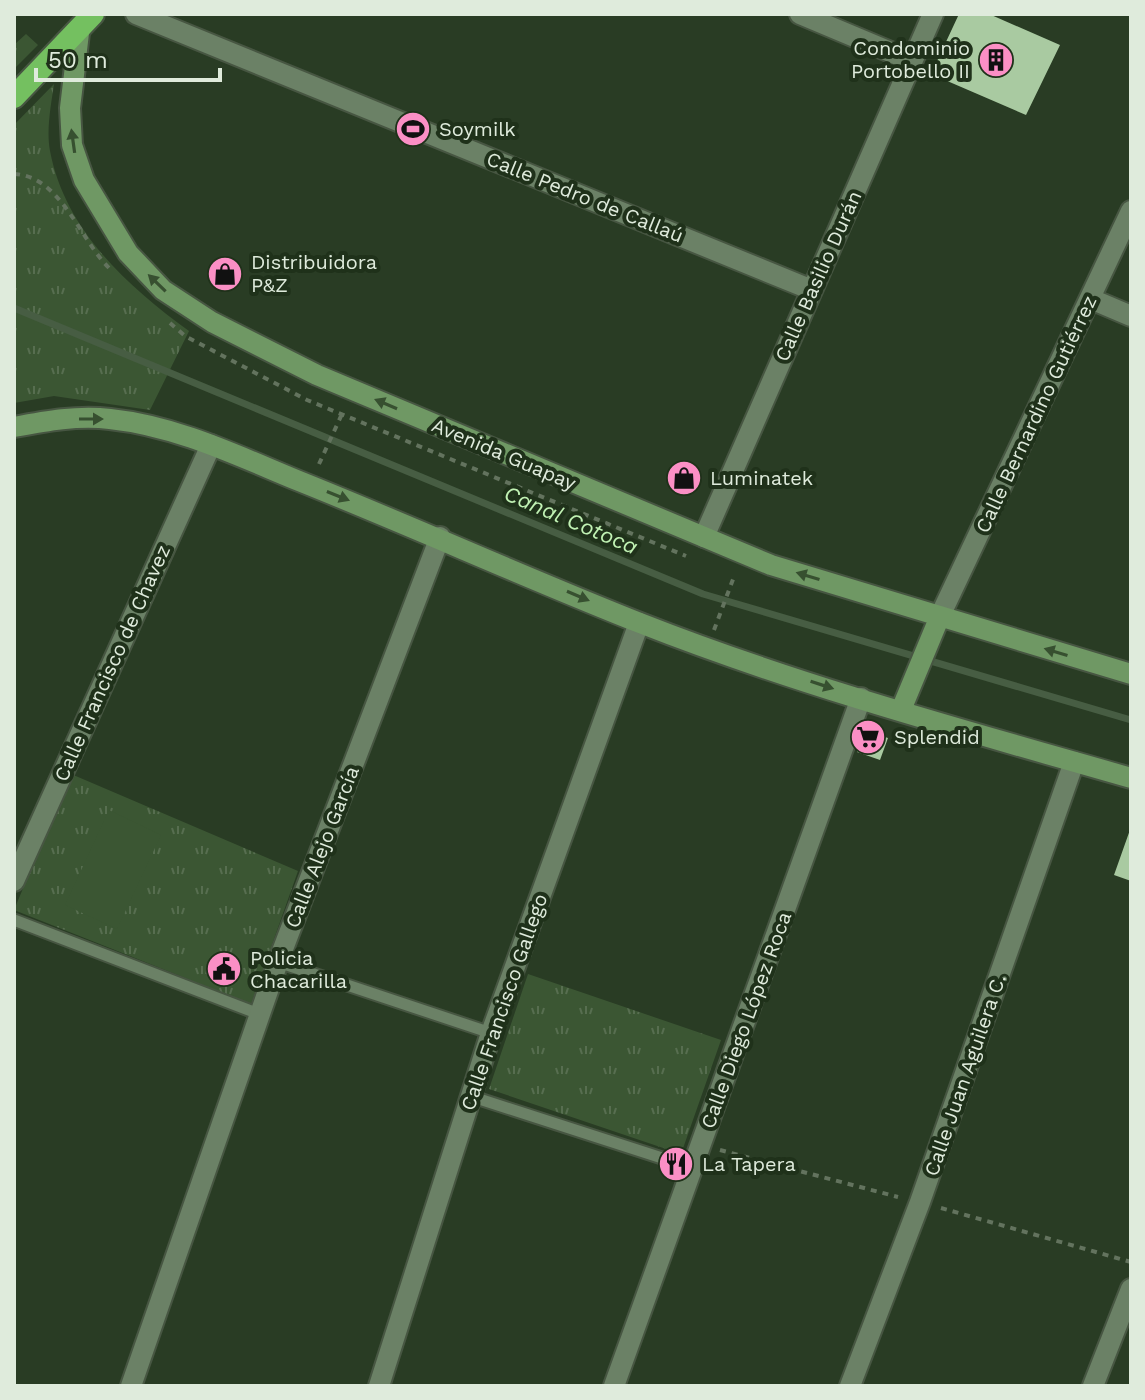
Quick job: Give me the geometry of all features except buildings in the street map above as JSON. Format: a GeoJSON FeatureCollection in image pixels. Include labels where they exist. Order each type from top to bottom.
{"type":"FeatureCollection","features":[{"type":"Feature","properties":{"kind":"highway"},"geometry":{"type":"LineString","coordinates":[[14,97],[79,33],[93,14]]}},
{"type":"Feature","properties":{"kind":"main road","name":"Avenida Guapay"},"geometry":{"type":"LineString","coordinates":[[79,33],[70,108],[72,145],[84,180],[128,253],[163,290],[236,336],[317,375],[771,565],[1131,674]]}},
{"type":"Feature","properties":{"kind":"main road"},"geometry":{"type":"LineString","coordinates":[[14,427],[59,419],[108,419],[159,427],[440,537],[639,623],[861,698],[1131,778]]}},
{"type":"Feature","properties":{"kind":"main road"},"geometry":{"type":"LineString","coordinates":[[901,710],[940,616]]}},
{"type":"Feature","properties":{"kind":"street","name":"Calle Pedro de Callaú"},"geometry":{"type":"LineString","coordinates":[[136,14],[812,290]]}},
{"type":"Feature","properties":{"kind":"street"},"geometry":{"type":"LineString","coordinates":[[800,14],[912,61]]}},
{"type":"Feature","properties":{"kind":"street","name":"Calle Basilio Durán"},"geometry":{"type":"LineString","coordinates":[[704,537],[933,14]]}},
{"type":"Feature","properties":{"kind":"street","name":"Calle Bernardino Gutiérrez"},"geometry":{"type":"LineString","coordinates":[[940,616],[1131,212]]}},
{"type":"Feature","properties":{"kind":"street"},"geometry":{"type":"LineString","coordinates":[[1091,299],[1131,316]]}},
{"type":"Feature","properties":{"kind":"street","name":"Calle Francisco de Chavez"},"geometry":{"type":"LineString","coordinates":[[14,879],[211,445]]}},
{"type":"Feature","properties":{"kind":"street","name":"Calle Alejo García"},"geometry":{"type":"LineString","coordinates":[[131,1386],[259,1014],[440,537]]}},
{"type":"Feature","properties":{"kind":"street","name":"Calle Francisco Gallego"},"geometry":{"type":"LineString","coordinates":[[379,1386],[491,1033],[639,623]]}},
{"type":"Feature","properties":{"kind":"street","name":"Calle Diego López Roca"},"geometry":{"type":"LineString","coordinates":[[614,1386],[861,698]]}},
{"type":"Feature","properties":{"kind":"street","name":"Calle Juan Aguilera C."},"geometry":{"type":"LineString","coordinates":[[850,1386],[920,1202],[1074,762]]}},
{"type":"Feature","properties":{"kind":"street"},"geometry":{"type":"LineString","coordinates":[[1093,1386],[1131,1289]]}},
{"type":"Feature","properties":{"kind":"lane"},"geometry":{"type":"LineString","coordinates":[[14,920],[259,1014]]}},
{"type":"Feature","properties":{"kind":"lane"},"geometry":{"type":"LineString","coordinates":[[278,962],[491,1033]]}},
{"type":"Feature","properties":{"kind":"lane"},"geometry":{"type":"LineString","coordinates":[[470,1096],[693,1168]]}},
{"type":"Feature","properties":{"kind":"path"},"geometry":{"type":"LineString","coordinates":[[319,463],[341,418]]}},
{"type":"Feature","properties":{"kind":"path"},"geometry":{"type":"LineString","coordinates":[[714,628],[735,574]]}},
{"type":"Feature","properties":{"kind":"green space"},"geometry":{"type":"Polygon","coordinates":[[[26,34],[38,45],[14,69],[14,45],[26,34]]]}},
{"type":"Feature","properties":{"kind":"green space"},"geometry":{"type":"Polygon","coordinates":[[[54,84],[49,143],[58,180],[69,206],[84,231],[122,275],[189,331],[150,410],[54,396],[14,403],[14,125],[54,84]]]}},
{"type":"Feature","properties":{"kind":"green space"},"geometry":{"type":"Polygon","coordinates":[[[71,774],[298,871],[251,1004],[14,910],[71,774]]]}},
{"type":"Feature","properties":{"kind":"green space"},"geometry":{"type":"Polygon","coordinates":[[[109,810],[161,835],[117,929],[65,905],[109,810]]]}},
{"type":"Feature","properties":{"kind":"green space"},"geometry":{"type":"Polygon","coordinates":[[[528,974],[721,1040],[681,1154],[489,1089],[528,974]]]}},
{"type":"Feature","properties":{"kind":"waterway","name":"Canal Cotoca"},"geometry":{"type":"LineString","coordinates":[[14,308],[703,594],[1131,720]]}},
{"type":"Feature","properties":{"kind":"place","name":"Condominio Portobello II"},"geometry":{"type":"Point","coordinates":[996,60]}},
{"type":"Feature","properties":{"kind":"place","name":"Soymilk"},"geometry":{"type":"Point","coordinates":[413,129]}},
{"type":"Feature","properties":{"kind":"place","name":"Distribuidora P&Z"},"geometry":{"type":"Point","coordinates":[225,274]}},
{"type":"Feature","properties":{"kind":"place","name":"Luminatek"},"geometry":{"type":"Point","coordinates":[684,478]}},
{"type":"Feature","properties":{"kind":"place","name":"Splendid"},"geometry":{"type":"Point","coordinates":[868,737]}},
{"type":"Feature","properties":{"kind":"place","name":"Policia Chacarilla"},"geometry":{"type":"Point","coordinates":[224,969]}},
{"type":"Feature","properties":{"kind":"place","name":"La Tapera"},"geometry":{"type":"Point","coordinates":[676,1164]}}]}
